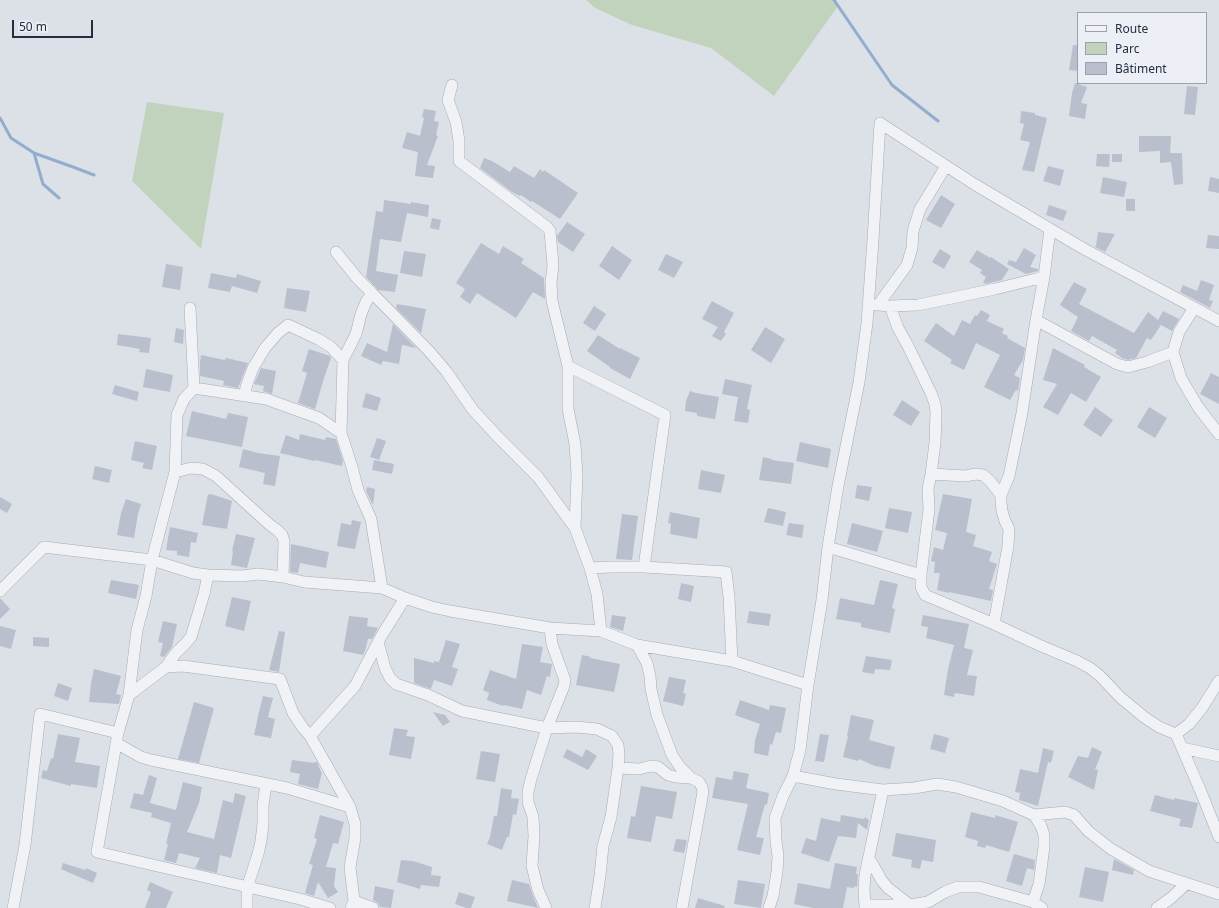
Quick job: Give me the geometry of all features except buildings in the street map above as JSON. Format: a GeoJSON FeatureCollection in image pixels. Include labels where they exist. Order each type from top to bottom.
{"type":"FeatureCollection","features":[{"type":"Feature","properties":{"kind":"street"},"geometry":{"type":"LineString","coordinates":[[452,85],[448,100],[456,122],[459,141],[459,161],[550,231],[553,264],[552,301],[568,366],[568,409],[575,444],[577,475],[575,528]]}},
{"type":"Feature","properties":{"kind":"street"},"geometry":{"type":"LineString","coordinates":[[769,908],[776,878],[778,856],[775,818],[783,796],[794,776],[800,750],[808,685],[822,600],[828,546],[838,486],[859,382],[867,323],[873,305],[874,240],[880,123],[946,166],[1050,230],[1219,321]]}},
{"type":"Feature","properties":{"kind":"street"},"geometry":{"type":"LineString","coordinates":[[873,305],[907,265],[912,248],[913,231],[920,209],[946,166]]}},
{"type":"Feature","properties":{"kind":"street"},"geometry":{"type":"LineString","coordinates":[[994,624],[1008,546],[1009,529],[1005,521],[1000,502],[1009,476],[1022,413],[1050,230]]}},
{"type":"Feature","properties":{"kind":"street"},"geometry":{"type":"LineString","coordinates":[[336,252],[357,278],[446,371],[473,410],[538,477],[575,528],[590,568],[597,594],[601,630]]}},
{"type":"Feature","properties":{"kind":"street"},"geometry":{"type":"LineString","coordinates":[[873,305],[890,306],[918,304],[995,289],[1044,277]]}},
{"type":"Feature","properties":{"kind":"street"},"geometry":{"type":"LineString","coordinates":[[372,293],[363,308],[356,334],[343,360],[341,433],[358,490],[371,519],[382,588]]}},
{"type":"Feature","properties":{"kind":"street"},"geometry":{"type":"LineString","coordinates":[[890,306],[898,328],[935,404],[936,412],[935,442],[928,488],[929,509],[921,575],[921,587],[925,595],[994,624],[1090,668],[1144,717],[1159,727],[1176,734],[1202,792],[1219,837]]}},
{"type":"Feature","properties":{"kind":"street"},"geometry":{"type":"LineString","coordinates":[[190,308],[194,388],[184,399],[177,414],[175,472],[152,560],[146,596],[137,630],[129,695],[117,738],[97,852],[330,908]]}},
{"type":"Feature","properties":{"kind":"street"},"geometry":{"type":"LineString","coordinates":[[1194,308],[1179,332],[1173,352],[1181,378],[1198,407],[1219,434]]}},
{"type":"Feature","properties":{"kind":"street"},"geometry":{"type":"LineString","coordinates":[[1036,320],[1117,364],[1128,367],[1147,362],[1173,352]]}},
{"type":"Feature","properties":{"kind":"street"},"geometry":{"type":"LineString","coordinates":[[244,395],[254,368],[265,348],[278,333],[288,325],[318,339],[331,347],[343,360]]}},
{"type":"Feature","properties":{"kind":"street"},"geometry":{"type":"LineString","coordinates":[[568,366],[665,415],[644,568]]}},
{"type":"Feature","properties":{"kind":"street"},"geometry":{"type":"LineString","coordinates":[[194,388],[266,399],[319,418],[341,433]]}},
{"type":"Feature","properties":{"kind":"street"},"geometry":{"type":"LineString","coordinates":[[175,472],[191,468],[204,469],[216,476],[277,530],[282,535],[284,541],[283,577]]}},
{"type":"Feature","properties":{"kind":"street"},"geometry":{"type":"LineString","coordinates":[[931,474],[965,476],[976,474],[983,475],[1002,495]]}},
{"type":"Feature","properties":{"kind":"street"},"geometry":{"type":"LineString","coordinates":[[828,546],[921,575]]}},
{"type":"Feature","properties":{"kind":"street"},"geometry":{"type":"LineString","coordinates":[[0,591],[44,547],[152,560],[193,573],[208,575],[242,576],[258,574],[283,577],[304,582],[382,588],[405,598],[444,610],[550,628],[601,630],[637,645],[732,661],[808,685]]}},
{"type":"Feature","properties":{"kind":"street"},"geometry":{"type":"LineString","coordinates":[[590,568],[610,567],[726,572],[729,597],[732,661]]}},
{"type":"Feature","properties":{"kind":"street"},"geometry":{"type":"LineString","coordinates":[[129,695],[166,667],[191,636],[204,594],[208,575]]}},
{"type":"Feature","properties":{"kind":"street"},"geometry":{"type":"LineString","coordinates":[[310,736],[355,686],[378,642],[405,598]]}},
{"type":"Feature","properties":{"kind":"street"},"geometry":{"type":"LineString","coordinates":[[546,908],[538,890],[532,866],[533,830],[532,817],[528,802],[528,792],[547,728],[565,680],[552,644],[550,628]]}},
{"type":"Feature","properties":{"kind":"street"},"geometry":{"type":"LineString","coordinates":[[378,642],[385,668],[390,678],[396,684],[428,695],[462,711],[547,728],[597,729],[612,736],[618,745],[618,768],[611,817],[603,846],[595,908]]}},
{"type":"Feature","properties":{"kind":"street"},"geometry":{"type":"LineString","coordinates":[[637,645],[647,663],[657,715],[672,754],[680,767],[691,778],[699,782],[703,792],[682,908]]}},
{"type":"Feature","properties":{"kind":"street"},"geometry":{"type":"LineString","coordinates":[[166,667],[182,666],[280,679],[294,712],[303,728],[310,736],[350,807],[355,824],[355,838],[350,867],[352,904],[373,908]]}},
{"type":"Feature","properties":{"kind":"street"},"geometry":{"type":"LineString","coordinates":[[1176,734],[1189,724],[1202,708],[1219,681]]}},
{"type":"Feature","properties":{"kind":"street"},"geometry":{"type":"LineString","coordinates":[[14,908],[25,845],[40,714],[117,738],[141,757],[151,760],[287,788],[350,807]]}},
{"type":"Feature","properties":{"kind":"street"},"geometry":{"type":"LineString","coordinates":[[1182,748],[1219,756]]}},
{"type":"Feature","properties":{"kind":"street"},"geometry":{"type":"LineString","coordinates":[[618,768],[639,769],[652,766],[658,767],[668,775],[675,778],[691,778]]}},
{"type":"Feature","properties":{"kind":"street"},"geometry":{"type":"LineString","coordinates":[[794,776],[836,784],[883,790],[914,788],[937,784],[956,787],[1003,801],[1034,814],[1065,812],[1074,815],[1088,831],[1111,849],[1150,870],[1186,884],[1219,894]]}},
{"type":"Feature","properties":{"kind":"street"},"geometry":{"type":"LineString","coordinates":[[247,908],[246,888],[261,841],[266,784]]}},
{"type":"Feature","properties":{"kind":"street"},"geometry":{"type":"LineString","coordinates":[[883,790],[865,874],[865,906],[910,906],[928,902],[958,887],[979,886],[1038,905],[1044,834],[1034,814]]}},
{"type":"Feature","properties":{"kind":"street"},"geometry":{"type":"LineString","coordinates":[[869,859],[888,888],[910,906]]}},
{"type":"Feature","properties":{"kind":"street"},"geometry":{"type":"LineString","coordinates":[[1157,908],[1171,898],[1186,884]]}},
{"type":"Feature","properties":{"kind":"green space"},"geometry":{"type":"Polygon","coordinates":[[[586,0],[834,0],[838,6],[774,96],[711,48],[632,25],[595,8],[586,0]]]}},
{"type":"Feature","properties":{"kind":"green space"},"geometry":{"type":"Polygon","coordinates":[[[147,102],[224,113],[201,249],[132,181],[147,102]]]}},
{"type":"Feature","properties":{"kind":"waterway"},"geometry":{"type":"LineString","coordinates":[[834,0],[892,85],[938,121]]}},
{"type":"Feature","properties":{"kind":"waterway"},"geometry":{"type":"LineString","coordinates":[[0,118],[11,138],[34,153],[43,184],[59,198]]}},
{"type":"Feature","properties":{"kind":"waterway"},"geometry":{"type":"LineString","coordinates":[[34,153],[94,175]]}}]}
